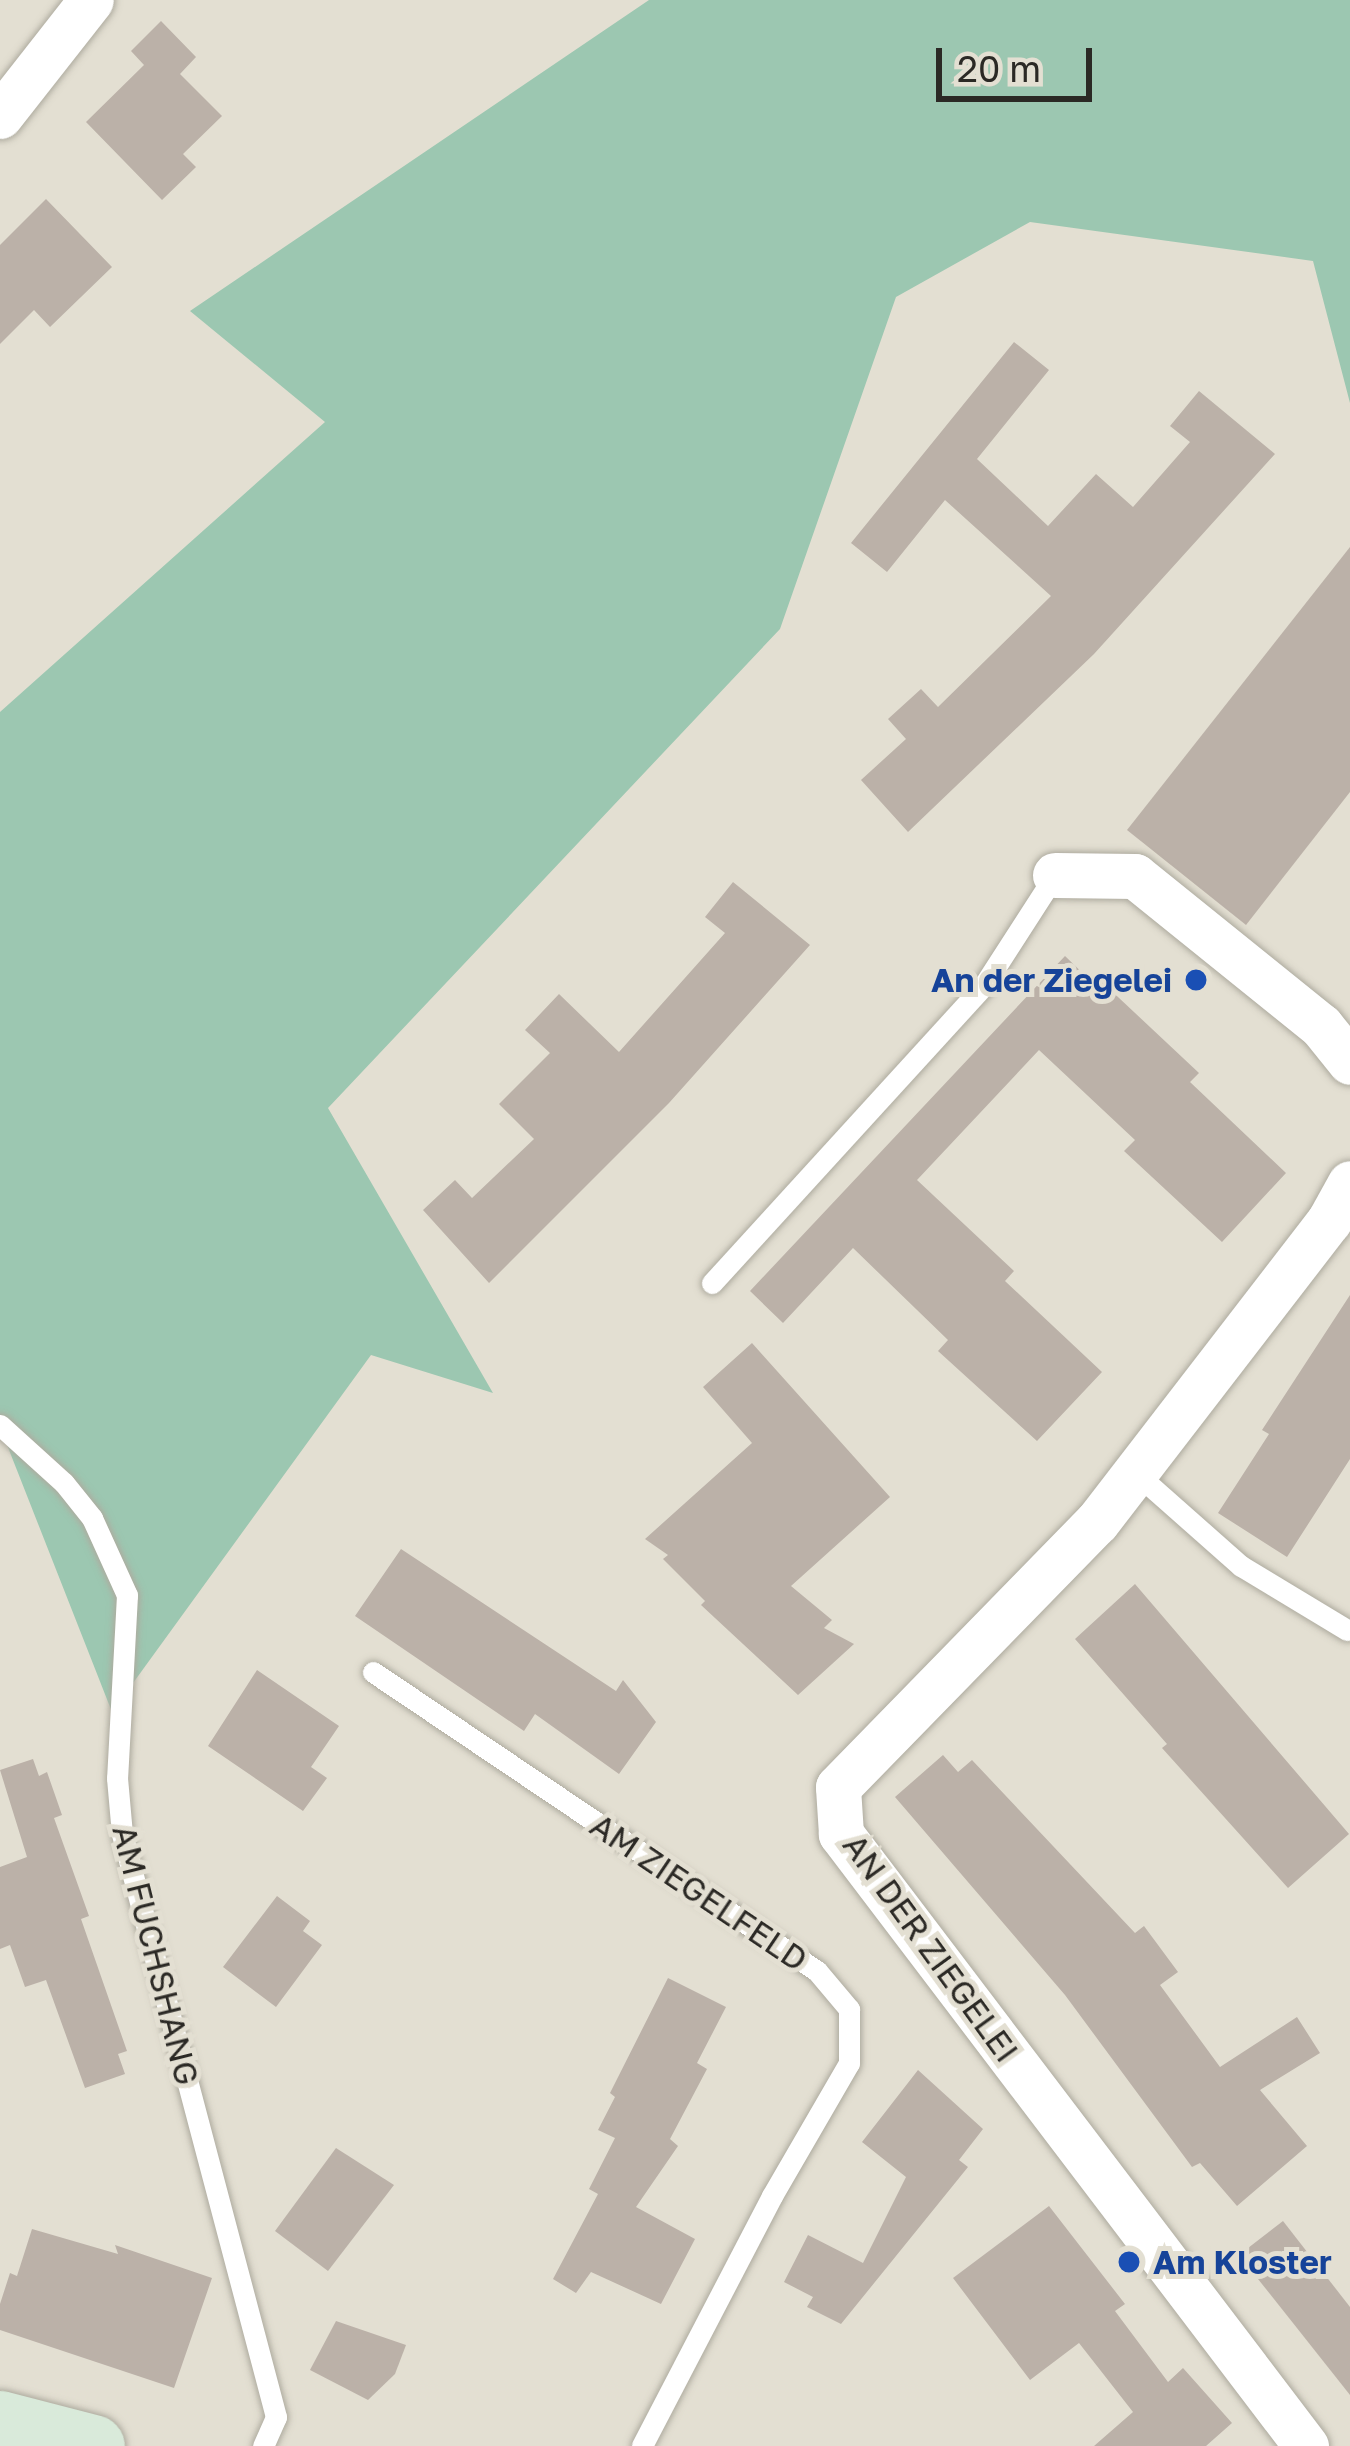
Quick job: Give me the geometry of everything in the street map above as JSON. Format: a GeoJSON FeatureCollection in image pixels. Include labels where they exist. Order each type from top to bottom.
{"type":"FeatureCollection","features":[{"type":"Feature","properties":{"kind":"street"},"geometry":{"type":"LineString","coordinates":[[0,116],[91,0]]}},
{"type":"Feature","properties":{"kind":"street"},"geometry":{"type":"LineString","coordinates":[[1055,875],[1135,876],[1321,1026],[1350,1062]]}},
{"type":"Feature","properties":{"kind":"street","name":"AN DER ZIEGELEI"},"geometry":{"type":"LineString","coordinates":[[1306,2446],[842,1834],[838,1787],[999,1626],[1137,1474],[1329,1221],[1350,1183]]}},
{"type":"Feature","properties":{"kind":"street"},"geometry":{"type":"LineString","coordinates":[[0,2422],[93,2446]]}},
{"type":"Feature","properties":{"kind":"lane"},"geometry":{"type":"LineString","coordinates":[[712,1282],[984,985],[1055,875]]}},
{"type":"Feature","properties":{"kind":"lane","name":"AM FUCHSHANG"},"geometry":{"type":"LineString","coordinates":[[0,1425],[64,1483],[92,1518],[128,1595],[117,1778],[122,1834],[276,2417],[263,2446]]}},
{"type":"Feature","properties":{"kind":"lane"},"geometry":{"type":"LineString","coordinates":[[1137,1474],[1240,1566],[1347,1630]]}},
{"type":"Feature","properties":{"kind":"lane","name":"AM ZIEGELFELD"},"geometry":{"type":"LineString","coordinates":[[373,1672],[818,1971],[849,2009],[849,2063],[642,2446]]}},
{"type":"Feature","properties":{"kind":"green space"},"geometry":{"type":"Polygon","coordinates":[[[649,0],[1350,0],[1350,403],[1313,261],[1030,222],[896,297],[780,629],[328,1108],[493,1393],[371,1355],[112,1712],[0,1427],[0,712],[325,422],[190,311],[649,0]]]}},
{"type":"Feature","properties":{"kind":"building"},"geometry":{"type":"Polygon","coordinates":[[[161,21],[196,57],[180,74],[222,116],[183,154],[196,167],[162,200],[86,122],[144,65],[131,51],[161,21]]]}},
{"type":"Feature","properties":{"kind":"building"},"geometry":{"type":"Polygon","coordinates":[[[46,199],[112,267],[50,327],[34,310],[0,344],[0,245],[46,199]]]}},
{"type":"Feature","properties":{"kind":"building"},"geometry":{"type":"Polygon","coordinates":[[[1014,342],[1049,370],[977,459],[1048,526],[1096,474],[1133,507],[1190,442],[1170,426],[1199,391],[1275,454],[1094,654],[908,832],[861,780],[906,739],[888,719],[921,689],[938,707],[1051,596],[945,500],[887,572],[851,543],[1014,342]]]}},
{"type":"Feature","properties":{"kind":"building"},"geometry":{"type":"Polygon","coordinates":[[[1350,547],[1350,792],[1246,925],[1127,830],[1350,547]]]}},
{"type":"Feature","properties":{"kind":"building"},"geometry":{"type":"Polygon","coordinates":[[[733,882],[810,945],[669,1103],[489,1283],[423,1210],[455,1180],[472,1198],[534,1139],[499,1104],[550,1053],[525,1030],[559,994],[619,1052],[725,933],[705,917],[733,882]]]}},
{"type":"Feature","properties":{"kind":"building"},"geometry":{"type":"Polygon","coordinates":[[[1065,956],[1097,987],[1102,982],[1199,1073],[1190,1082],[1286,1173],[1222,1242],[1124,1151],[1135,1140],[1039,1050],[917,1180],[1014,1271],[1005,1281],[1102,1372],[1037,1441],[938,1351],[948,1340],[853,1248],[783,1323],[750,1291],[1065,956]]]}},
{"type":"Feature","properties":{"kind":"building"},"geometry":{"type":"Polygon","coordinates":[[[1350,1295],[1350,1459],[1287,1557],[1218,1513],[1269,1434],[1262,1430],[1350,1295]]]}},
{"type":"Feature","properties":{"kind":"building"},"geometry":{"type":"Polygon","coordinates":[[[752,1343],[890,1497],[791,1586],[832,1620],[824,1628],[854,1644],[798,1695],[701,1605],[705,1601],[663,1559],[668,1555],[645,1539],[752,1443],[703,1387],[752,1343]]]}},
{"type":"Feature","properties":{"kind":"building"},"geometry":{"type":"Polygon","coordinates":[[[401,1549],[616,1691],[623,1680],[656,1722],[619,1774],[535,1714],[524,1731],[355,1616],[401,1549]]]}},
{"type":"Feature","properties":{"kind":"building"},"geometry":{"type":"Polygon","coordinates":[[[1135,1584],[1349,1834],[1288,1888],[1162,1748],[1167,1744],[1075,1639],[1135,1584]]]}},
{"type":"Feature","properties":{"kind":"building"},"geometry":{"type":"Polygon","coordinates":[[[257,1670],[339,1726],[311,1767],[327,1778],[303,1811],[208,1746],[257,1670]]]}},
{"type":"Feature","properties":{"kind":"building"},"geometry":{"type":"Polygon","coordinates":[[[943,1755],[958,1772],[972,1760],[1135,1933],[1144,1926],[1178,1972],[1160,1985],[1220,2067],[1297,2017],[1320,2053],[1260,2090],[1307,2146],[1237,2206],[1200,2163],[1192,2167],[1065,1995],[895,1797],[943,1755]]]}},
{"type":"Feature","properties":{"kind":"building"},"geometry":{"type":"Polygon","coordinates":[[[33,1759],[39,1776],[47,1772],[62,1815],[54,1818],[89,1916],[81,1919],[127,2051],[118,2054],[125,2074],[85,2088],[46,1980],[25,1987],[10,1945],[0,1949],[0,1867],[27,1857],[0,1770],[33,1759]]]}},
{"type":"Feature","properties":{"kind":"building"},"geometry":{"type":"Polygon","coordinates":[[[277,1896],[310,1921],[303,1931],[322,1945],[276,2007],[223,1967],[277,1896]]]}},
{"type":"Feature","properties":{"kind":"building"},"geometry":{"type":"Polygon","coordinates":[[[668,1978],[726,2007],[697,2063],[707,2069],[670,2139],[678,2146],[636,2207],[695,2239],[661,2304],[591,2272],[576,2293],[553,2279],[598,2194],[589,2189],[615,2138],[598,2130],[615,2097],[610,2093],[668,1978]]]}},
{"type":"Feature","properties":{"kind":"building"},"geometry":{"type":"Polygon","coordinates":[[[918,2070],[983,2129],[959,2160],[968,2167],[841,2324],[807,2307],[813,2297],[784,2282],[808,2235],[863,2263],[906,2177],[862,2142],[918,2070]]]}},
{"type":"Feature","properties":{"kind":"building"},"geometry":{"type":"Polygon","coordinates":[[[336,2148],[394,2185],[328,2271],[275,2231],[336,2148]]]}},
{"type":"Feature","properties":{"kind":"building"},"geometry":{"type":"Polygon","coordinates":[[[1049,2206],[1125,2304],[1115,2311],[1168,2382],[1183,2368],[1232,2423],[1206,2446],[1094,2446],[1133,2412],[1079,2343],[1030,2380],[953,2278],[1049,2206]]]}},
{"type":"Feature","properties":{"kind":"building"},"geometry":{"type":"Polygon","coordinates":[[[1283,2221],[1350,2307],[1350,2395],[1239,2255],[1283,2221]]]}},
{"type":"Feature","properties":{"kind":"building"},"geometry":{"type":"Polygon","coordinates":[[[32,2229],[118,2254],[115,2245],[212,2278],[174,2388],[0,2330],[0,2304],[10,2273],[17,2276],[32,2229]]]}},
{"type":"Feature","properties":{"kind":"building"},"geometry":{"type":"Polygon","coordinates":[[[336,2321],[406,2345],[395,2374],[368,2400],[310,2370],[336,2321]]]}},
{"type":"Feature","properties":{"kind":"place","name":"An der Ziegelei"},"geometry":{"type":"Point","coordinates":[1196,980]}},
{"type":"Feature","properties":{"kind":"place","name":"Am Kloster"},"geometry":{"type":"Point","coordinates":[1129,2262]}}]}
